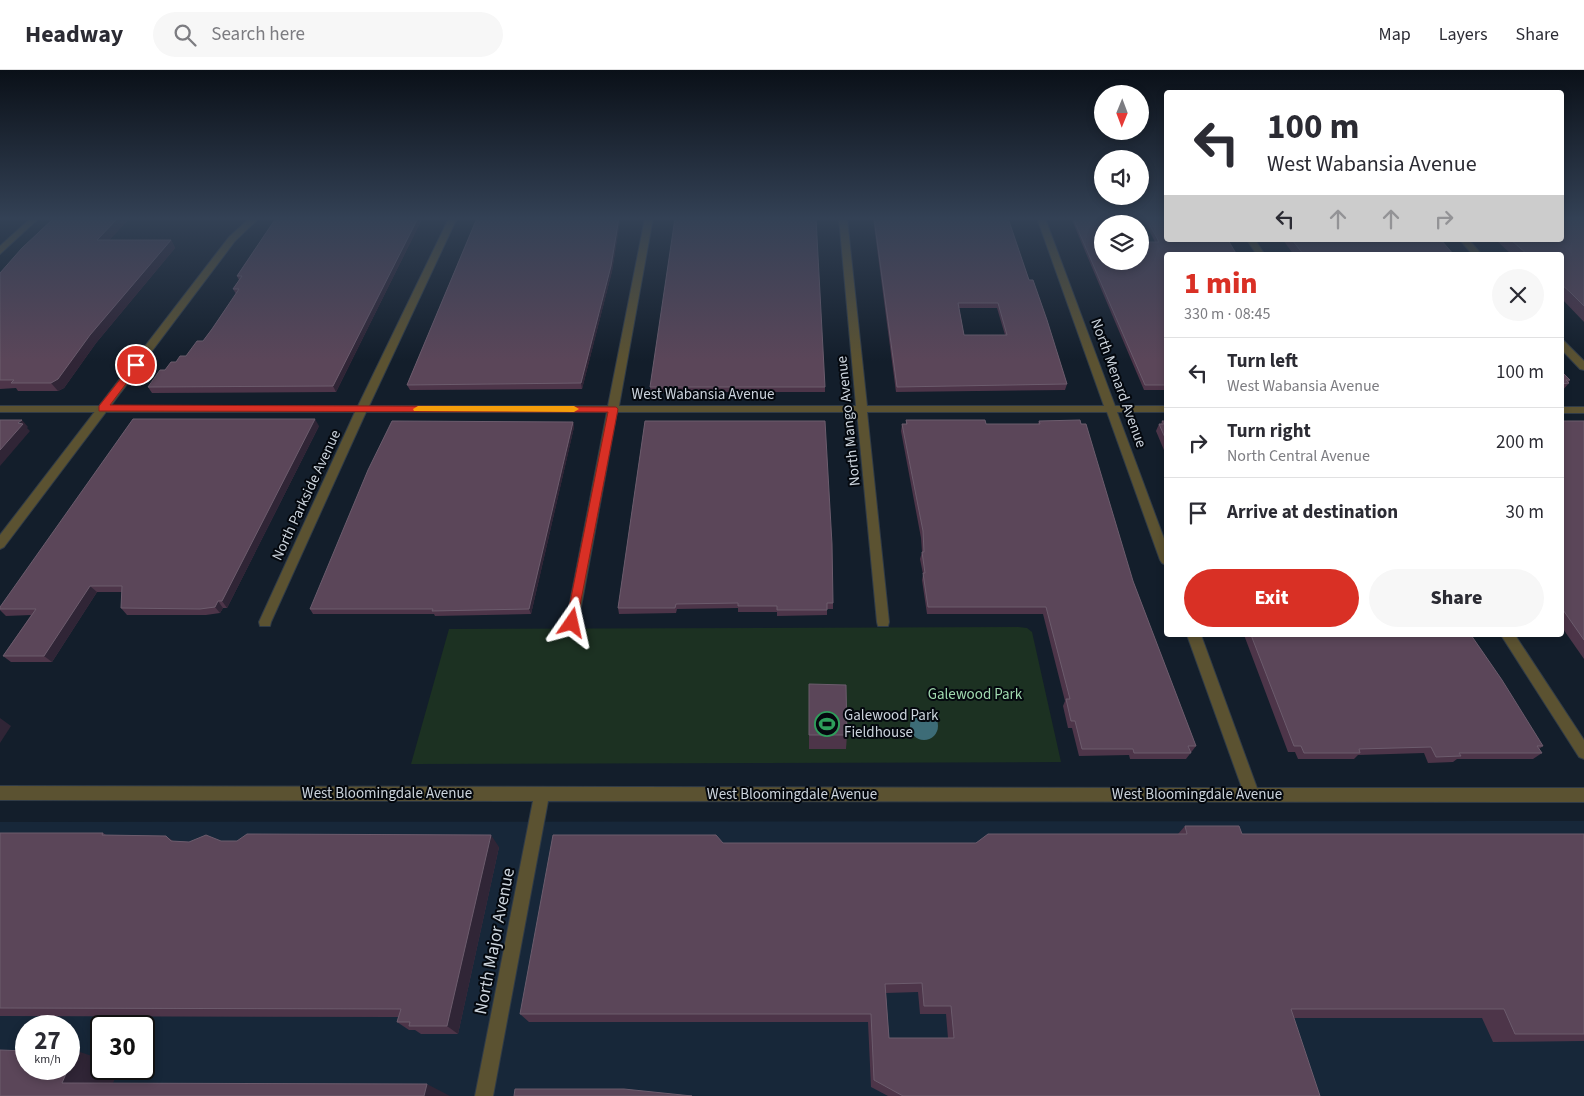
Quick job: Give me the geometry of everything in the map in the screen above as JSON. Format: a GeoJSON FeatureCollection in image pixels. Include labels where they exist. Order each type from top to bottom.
{"type":"FeatureCollection","features":[{"type":"Feature","properties":{"kind":"street"},"geometry":{"type":"LineString","coordinates":[[0,544],[212,266]]}},
{"type":"Feature","properties":{"kind":"street","name":"North Parkside Avenue"},"geometry":{"type":"LineString","coordinates":[[264,622],[430,266]]}},
{"type":"Feature","properties":{"kind":"street"},"geometry":{"type":"LineString","coordinates":[[572,623],[640,266]]}},
{"type":"Feature","properties":{"kind":"street","name":"North Mango Avenue"},"geometry":{"type":"LineString","coordinates":[[849,266],[883,622]]}},
{"type":"Feature","properties":{"kind":"street","name":"North Menard Avenue"},"geometry":{"type":"LineString","coordinates":[[1059,266],[1164,555]]}},
{"type":"Feature","properties":{"kind":"street"},"geometry":{"type":"LineString","coordinates":[[1564,346],[1584,367]]}},
{"type":"Feature","properties":{"kind":"street","name":"West Wabansia Avenue"},"geometry":{"type":"LineString","coordinates":[[0,409],[1164,409]]}},
{"type":"Feature","properties":{"kind":"street"},"geometry":{"type":"LineString","coordinates":[[1564,410],[1584,410]]}},
{"type":"Feature","properties":{"kind":"street"},"geometry":{"type":"LineString","coordinates":[[1195,637],[1252,794]]}},
{"type":"Feature","properties":{"kind":"street"},"geometry":{"type":"LineString","coordinates":[[1509,637],[1584,752]]}},
{"type":"Feature","properties":{"kind":"street","name":"West Bloomingdale Avenue"},"geometry":{"type":"LineString","coordinates":[[0,792],[1584,795]]}},
{"type":"Feature","properties":{"kind":"street","name":"North Major Avenue"},"geometry":{"type":"LineString","coordinates":[[484,1096],[542,793]]}},
{"type":"Feature","properties":{"kind":"shaded area"},"geometry":{"type":"Polygon","coordinates":[[[924,712],[934,716],[938,726],[934,736],[924,740],[914,736],[910,726],[914,716],[924,712]]]}},
{"type":"Feature","properties":{"kind":"shaded area"},"geometry":{"type":"Polygon","coordinates":[[[1584,821],[1584,1096],[0,1096],[0,822],[1584,821]]]}},
{"type":"Feature","properties":{"kind":"green space","name":"Galewood Park"},"geometry":{"type":"Polygon","coordinates":[[[1027,628],[1032,632],[1061,762],[411,764],[449,629],[1027,628]]]}},
{"type":"Feature","properties":{"kind":"building"},"geometry":{"type":"Polygon","coordinates":[[[6,266],[149,266],[90,335],[58,379],[51,383],[11,383],[14,380],[0,380],[0,273],[6,266]]]}},
{"type":"Feature","properties":{"kind":"building"},"geometry":{"type":"Polygon","coordinates":[[[244,266],[394,266],[333,386],[148,387],[160,370],[165,370],[171,362],[176,362],[180,356],[186,356],[197,341],[203,341],[239,289],[233,289],[242,276],[237,276],[244,266]]]}},
{"type":"Feature","properties":{"kind":"building"},"geometry":{"type":"Polygon","coordinates":[[[457,266],[611,266],[581,383],[407,385],[457,266]]]}},
{"type":"Feature","properties":{"kind":"building"},"geometry":{"type":"Polygon","coordinates":[[[668,266],[819,266],[825,387],[650,387],[668,266]]]}},
{"type":"Feature","properties":{"kind":"building"},"geometry":{"type":"Polygon","coordinates":[[[881,266],[1024,266],[1029,280],[1033,280],[1067,384],[897,387],[881,266]],[[958,303],[964,335],[1007,335],[998,303],[958,303]]]}},
{"type":"Feature","properties":{"kind":"building"},"geometry":{"type":"Polygon","coordinates":[[[1149,266],[1164,266],[1164,385],[1145,385],[1095,270],[1149,270],[1149,266]]]}},
{"type":"Feature","properties":{"kind":"building"},"geometry":{"type":"Polygon","coordinates":[[[1564,266],[1584,266],[1584,306],[1564,287],[1564,266]]]}},
{"type":"Feature","properties":{"kind":"building"},"geometry":{"type":"Polygon","coordinates":[[[1564,374],[1570,380],[1566,380],[1569,383],[1564,384],[1564,374]]]}},
{"type":"Feature","properties":{"kind":"building"},"geometry":{"type":"Polygon","coordinates":[[[133,419],[315,419],[222,601],[218,601],[215,607],[200,609],[121,608],[122,586],[90,586],[44,656],[3,656],[36,609],[0,609],[0,607],[133,419]]]}},
{"type":"Feature","properties":{"kind":"building"},"geometry":{"type":"Polygon","coordinates":[[[0,420],[22,420],[18,423],[23,424],[0,450],[0,420]]]}},
{"type":"Feature","properties":{"kind":"building"},"geometry":{"type":"Polygon","coordinates":[[[906,420],[985,420],[986,424],[1040,424],[1039,421],[1080,420],[1081,424],[1086,424],[1133,581],[1196,746],[1188,746],[1191,753],[1134,753],[1133,749],[1082,749],[1075,721],[1071,721],[1066,699],[1070,699],[1046,607],[928,607],[923,573],[925,573],[922,552],[924,552],[923,531],[902,424],[907,424],[906,420]]]}},
{"type":"Feature","properties":{"kind":"building"},"geometry":{"type":"Polygon","coordinates":[[[392,421],[573,422],[529,609],[432,611],[433,609],[310,609],[368,470],[392,421]]]}},
{"type":"Feature","properties":{"kind":"building"},"geometry":{"type":"Polygon","coordinates":[[[645,421],[825,421],[832,544],[833,603],[827,603],[827,610],[777,610],[777,606],[738,606],[738,603],[676,604],[675,608],[618,608],[645,421]]]}},
{"type":"Feature","properties":{"kind":"building"},"geometry":{"type":"Polygon","coordinates":[[[1564,421],[1584,421],[1584,640],[1564,611],[1564,421]]]}},
{"type":"Feature","properties":{"kind":"building"},"geometry":{"type":"Polygon","coordinates":[[[1159,424],[1164,424],[1164,435],[1159,424]]]}},
{"type":"Feature","properties":{"kind":"building"},"geometry":{"type":"Polygon","coordinates":[[[1252,637],[1472,637],[1543,746],[1537,746],[1542,753],[1459,753],[1461,756],[1436,757],[1431,747],[1359,749],[1360,753],[1304,753],[1301,746],[1294,746],[1252,637]]]}},
{"type":"Feature","properties":{"kind":"building","name":"Galewood Park Fieldhouse"},"geometry":{"type":"Polygon","coordinates":[[[809,684],[846,685],[847,735],[809,735],[809,684]]]}},
{"type":"Feature","properties":{"kind":"building"},"geometry":{"type":"Polygon","coordinates":[[[1185,826],[1239,826],[1242,834],[1584,834],[1584,1034],[1515,1034],[1504,1009],[1291,1009],[1320,1096],[903,1096],[874,1080],[871,1014],[520,1014],[553,835],[716,835],[723,843],[976,843],[988,834],[1187,834],[1185,826]],[[922,983],[885,984],[889,1038],[954,1038],[951,1006],[924,1006],[922,983]]]}},
{"type":"Feature","properties":{"kind":"building"},"geometry":{"type":"Polygon","coordinates":[[[0,833],[103,833],[102,835],[166,836],[171,841],[189,842],[206,835],[221,841],[237,841],[247,834],[491,835],[447,1026],[409,1026],[410,1022],[397,1022],[401,1009],[0,1008],[0,833]]]}},
{"type":"Feature","properties":{"kind":"building"},"geometry":{"type":"Polygon","coordinates":[[[0,1050],[15,1051],[15,1080],[63,1080],[62,1083],[427,1084],[424,1096],[0,1096],[0,1050]]]}},
{"type":"Feature","properties":{"kind":"building"},"geometry":{"type":"Polygon","coordinates":[[[515,1089],[624,1089],[692,1096],[514,1096],[515,1089]]]}},
{"type":"Feature","properties":{"kind":"slow traffic"},"geometry":{"type":"LineString","coordinates":[[418,409],[574,409]]}},
{"type":"Feature","properties":{"kind":"place","name":"Galewood Park Fieldhouse"},"geometry":{"type":"Point","coordinates":[827,724]}},
{"type":"Feature","properties":{"kind":"route"},"geometry":{"type":"LineString","coordinates":[[136,365],[103,408],[613,409],[572,623]]}}]}
